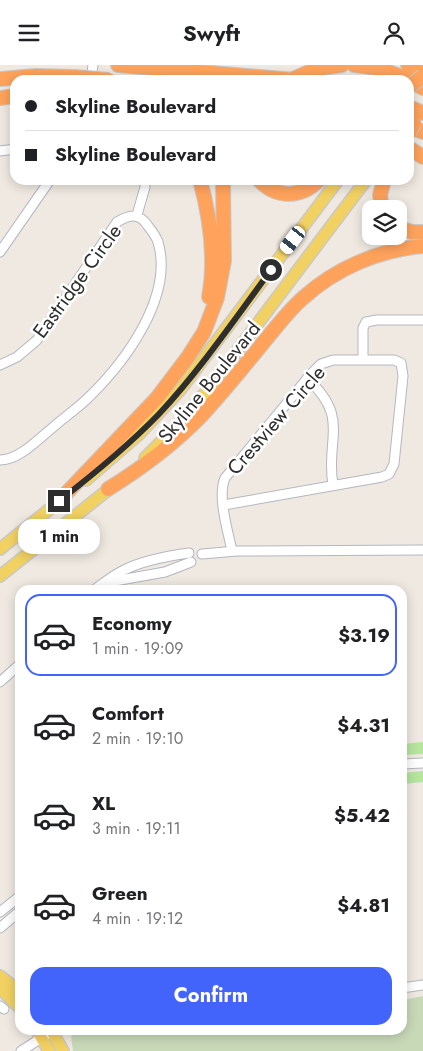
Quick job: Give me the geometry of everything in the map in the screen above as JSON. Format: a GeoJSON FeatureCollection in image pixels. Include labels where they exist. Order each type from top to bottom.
{"type":"FeatureCollection","features":[{"type":"Feature","properties":{"kind":"highway"},"geometry":{"type":"LineString","coordinates":[[119,65],[236,75]]}},
{"type":"Feature","properties":{"kind":"highway"},"geometry":{"type":"LineString","coordinates":[[354,65],[379,69],[396,75]]}},
{"type":"Feature","properties":{"kind":"highway"},"geometry":{"type":"LineString","coordinates":[[408,65],[423,75]]}},
{"type":"Feature","properties":{"kind":"highway"},"geometry":{"type":"LineString","coordinates":[[302,75],[335,66]]}},
{"type":"Feature","properties":{"kind":"highway"},"geometry":{"type":"LineString","coordinates":[[184,363],[204,317],[211,284],[210,243],[201,185]]}},
{"type":"Feature","properties":{"kind":"highway"},"geometry":{"type":"LineString","coordinates":[[59,501],[138,419],[184,363],[207,326],[221,282],[225,254],[223,185]]}},
{"type":"Feature","properties":{"kind":"highway"},"geometry":{"type":"LineString","coordinates":[[266,185],[274,191],[290,194],[303,192],[312,185]]}},
{"type":"Feature","properties":{"kind":"highway"},"geometry":{"type":"LineString","coordinates":[[381,200],[383,185]]}},
{"type":"Feature","properties":{"kind":"highway"},"geometry":{"type":"LineString","coordinates":[[407,230],[423,232]]}},
{"type":"Feature","properties":{"kind":"highway"},"geometry":{"type":"LineString","coordinates":[[108,489],[163,452],[188,429],[220,395],[288,313],[312,290],[339,271],[372,257],[423,246]]}},
{"type":"Feature","properties":{"kind":"main road","name":"Skyline Boulevard"},"geometry":{"type":"LineString","coordinates":[[0,549],[125,447],[150,423],[180,390],[334,185]]}},
{"type":"Feature","properties":{"kind":"main road","name":"Skyline Boulevard"},"geometry":{"type":"LineString","coordinates":[[0,576],[108,489],[161,443],[202,398],[362,185]]}},
{"type":"Feature","properties":{"kind":"main road"},"geometry":{"type":"LineString","coordinates":[[0,976],[15,988]]}},
{"type":"Feature","properties":{"kind":"main road"},"geometry":{"type":"LineString","coordinates":[[0,988],[15,1003]]}},
{"type":"Feature","properties":{"kind":"main road"},"geometry":{"type":"LineString","coordinates":[[40,1035],[49,1051]]}},
{"type":"Feature","properties":{"kind":"main road"},"geometry":{"type":"LineString","coordinates":[[55,1035],[63,1051]]}},
{"type":"Feature","properties":{"kind":"street"},"geometry":{"type":"LineString","coordinates":[[0,250],[46,185]]}},
{"type":"Feature","properties":{"kind":"street"},"geometry":{"type":"LineString","coordinates":[[137,215],[145,187]]}},
{"type":"Feature","properties":{"kind":"street","name":"Eastridge Circle"},"geometry":{"type":"LineString","coordinates":[[0,365],[17,357],[37,340],[117,222],[127,216],[137,215],[145,220],[158,240],[162,263],[159,287],[148,319],[118,364],[89,397],[20,454],[0,460]]}},
{"type":"Feature","properties":{"kind":"street"},"geometry":{"type":"LineString","coordinates":[[363,360],[363,328],[366,323],[374,320],[423,320]]}},
{"type":"Feature","properties":{"kind":"street","name":"Crestview Circle"},"geometry":{"type":"LineString","coordinates":[[224,505],[385,476],[390,473],[393,469],[403,376],[402,366],[397,360],[363,360],[329,361],[318,367],[227,474],[222,487],[224,505],[232,551]]}},
{"type":"Feature","properties":{"kind":"street"},"geometry":{"type":"LineString","coordinates":[[308,378],[325,398],[333,418],[334,434],[331,468],[333,485]]}},
{"type":"Feature","properties":{"kind":"street"},"geometry":{"type":"LineString","coordinates":[[202,554],[232,551],[423,550]]}},
{"type":"Feature","properties":{"kind":"street"},"geometry":{"type":"LineString","coordinates":[[101,585],[115,575],[133,566],[160,558],[190,558],[175,569],[118,580],[106,585]]}},
{"type":"Feature","properties":{"kind":"street"},"geometry":{"type":"LineString","coordinates":[[0,682],[15,668]]}},
{"type":"Feature","properties":{"kind":"street"},"geometry":{"type":"LineString","coordinates":[[407,763],[423,763]]}},
{"type":"Feature","properties":{"kind":"street"},"geometry":{"type":"LineString","coordinates":[[0,912],[15,900]]}},
{"type":"Feature","properties":{"kind":"street"},"geometry":{"type":"LineString","coordinates":[[0,928],[15,915]]}},
{"type":"Feature","properties":{"kind":"street"},"geometry":{"type":"LineString","coordinates":[[407,987],[423,985]]}},
{"type":"Feature","properties":{"kind":"street"},"geometry":{"type":"LineString","coordinates":[[20,1051],[38,1035]]}},
{"type":"Feature","properties":{"kind":"green space"},"geometry":{"type":"Polygon","coordinates":[[[423,742],[423,754],[407,755],[407,744],[423,742]]]}},
{"type":"Feature","properties":{"kind":"green space"},"geometry":{"type":"Polygon","coordinates":[[[423,771],[423,782],[407,784],[407,773],[423,771]]]}},
{"type":"Feature","properties":{"kind":"green space"},"geometry":{"type":"Polygon","coordinates":[[[423,996],[423,1051],[73,1051],[71,1036],[407,1035],[407,999],[423,996]]]}},
{"type":"Feature","properties":{"kind":"route"},"geometry":{"type":"LineString","coordinates":[[59,501],[105,465],[160,412],[180,390],[271,270]]}}]}
